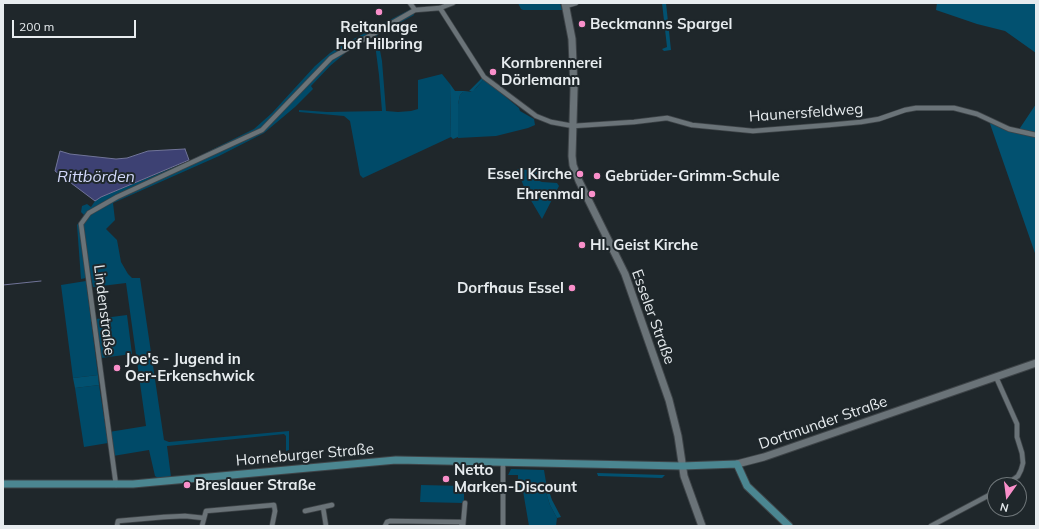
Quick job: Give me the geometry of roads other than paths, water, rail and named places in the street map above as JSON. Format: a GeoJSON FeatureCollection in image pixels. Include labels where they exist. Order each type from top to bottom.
{"type":"FeatureCollection","features":[{"type":"Feature","properties":{"kind":"main road","name":"Esseler Straße"},"geometry":{"type":"LineString","coordinates":[[565,5],[572,39],[574,89],[573,167],[625,274],[669,400],[678,436],[682,466],[702,526]]}},
{"type":"Feature","properties":{"kind":"main road","name":"Dortmunder Straße"},"geometry":{"type":"LineString","coordinates":[[610,465],[682,466],[737,464],[764,457],[1036,363]]}},
{"type":"Feature","properties":{"kind":"main road","name":"Horneburger Straße"},"geometry":{"type":"LineString","coordinates":[[3,484],[116,485],[396,460],[610,465]]}},
{"type":"Feature","properties":{"kind":"main road"},"geometry":{"type":"LineString","coordinates":[[737,464],[747,486],[788,526]]}},
{"type":"Feature","properties":{"kind":"street"},"geometry":{"type":"LineString","coordinates":[[410,3],[415,10],[440,8],[453,3]]}},
{"type":"Feature","properties":{"kind":"street"},"geometry":{"type":"LineString","coordinates":[[565,5],[576,3]]}},
{"type":"Feature","properties":{"kind":"street","name":"Haunersfeldweg"},"geometry":{"type":"LineString","coordinates":[[440,8],[484,77],[536,116],[551,122],[573,126],[667,118],[692,125],[759,130],[861,122],[879,119],[905,110],[916,108],[954,108],[977,114],[1008,129],[1036,135]]}},
{"type":"Feature","properties":{"kind":"street","name":"Lindenstraße"},"geometry":{"type":"LineString","coordinates":[[116,485],[81,224],[89,212],[117,197],[262,130],[331,58],[415,10]]}},
{"type":"Feature","properties":{"kind":"street"},"geometry":{"type":"LineString","coordinates":[[996,377],[1016,422],[1017,437],[1022,453],[1023,463],[1017,477]]}},
{"type":"Feature","properties":{"kind":"street"},"geometry":{"type":"LineString","coordinates":[[502,526],[503,462]]}},
{"type":"Feature","properties":{"kind":"street"},"geometry":{"type":"LineString","coordinates":[[931,526],[987,496]]}},
{"type":"Feature","properties":{"kind":"street"},"geometry":{"type":"LineString","coordinates":[[463,526],[465,503]]}},
{"type":"Feature","properties":{"kind":"street"},"geometry":{"type":"LineString","coordinates":[[202,526],[206,510],[274,505],[275,511],[272,526]]}},
{"type":"Feature","properties":{"kind":"street"},"geometry":{"type":"LineString","coordinates":[[304,511],[332,505]]}},
{"type":"Feature","properties":{"kind":"street"},"geometry":{"type":"LineString","coordinates":[[323,507],[326,526]]}},
{"type":"Feature","properties":{"kind":"street"},"geometry":{"type":"LineString","coordinates":[[117,526],[118,521],[185,516],[204,518]]}},
{"type":"Feature","properties":{"kind":"street"},"geometry":{"type":"LineString","coordinates":[[385,526],[387,522],[390,521],[460,522],[463,526]]}},
{"type":"Feature","properties":{"kind":"water","name":"Rittbörden"},"geometry":{"type":"Polygon","coordinates":[[[185,149],[189,160],[101,197],[95,201],[55,171],[60,151],[70,154],[116,159],[127,158],[148,151],[185,149]]]}},
{"type":"Feature","properties":{"kind":"waterway"},"geometry":{"type":"LineString","coordinates":[[3,285],[41,281]]}},
{"type":"Feature","properties":{"kind":"place","name":"Reitanlage Hof Hilbring"},"geometry":{"type":"Point","coordinates":[379,12]}},
{"type":"Feature","properties":{"kind":"place","name":"Beckmanns Spargel"},"geometry":{"type":"Point","coordinates":[582,24]}},
{"type":"Feature","properties":{"kind":"place","name":"Kornbrennerei Dörlemann"},"geometry":{"type":"Point","coordinates":[493,72]}},
{"type":"Feature","properties":{"kind":"place","name":"Essel Kirche"},"geometry":{"type":"Point","coordinates":[580,174]}},
{"type":"Feature","properties":{"kind":"place","name":"Gebrüder-Grimm-Schule"},"geometry":{"type":"Point","coordinates":[597,176]}},
{"type":"Feature","properties":{"kind":"place","name":"Ehrenmal"},"geometry":{"type":"Point","coordinates":[592,194]}},
{"type":"Feature","properties":{"kind":"place","name":"Hl. Geist Kirche"},"geometry":{"type":"Point","coordinates":[582,245]}},
{"type":"Feature","properties":{"kind":"place","name":"Dorfhaus Essel"},"geometry":{"type":"Point","coordinates":[572,288]}},
{"type":"Feature","properties":{"kind":"place","name":"Joe's - Jugend in Oer-Erkenschwick"},"geometry":{"type":"Point","coordinates":[117,368]}},
{"type":"Feature","properties":{"kind":"place","name":"Netto Marken-Discount"},"geometry":{"type":"Point","coordinates":[446,479]}},
{"type":"Feature","properties":{"kind":"place","name":"Breslauer Straße"},"geometry":{"type":"Point","coordinates":[187,485]}}]}
